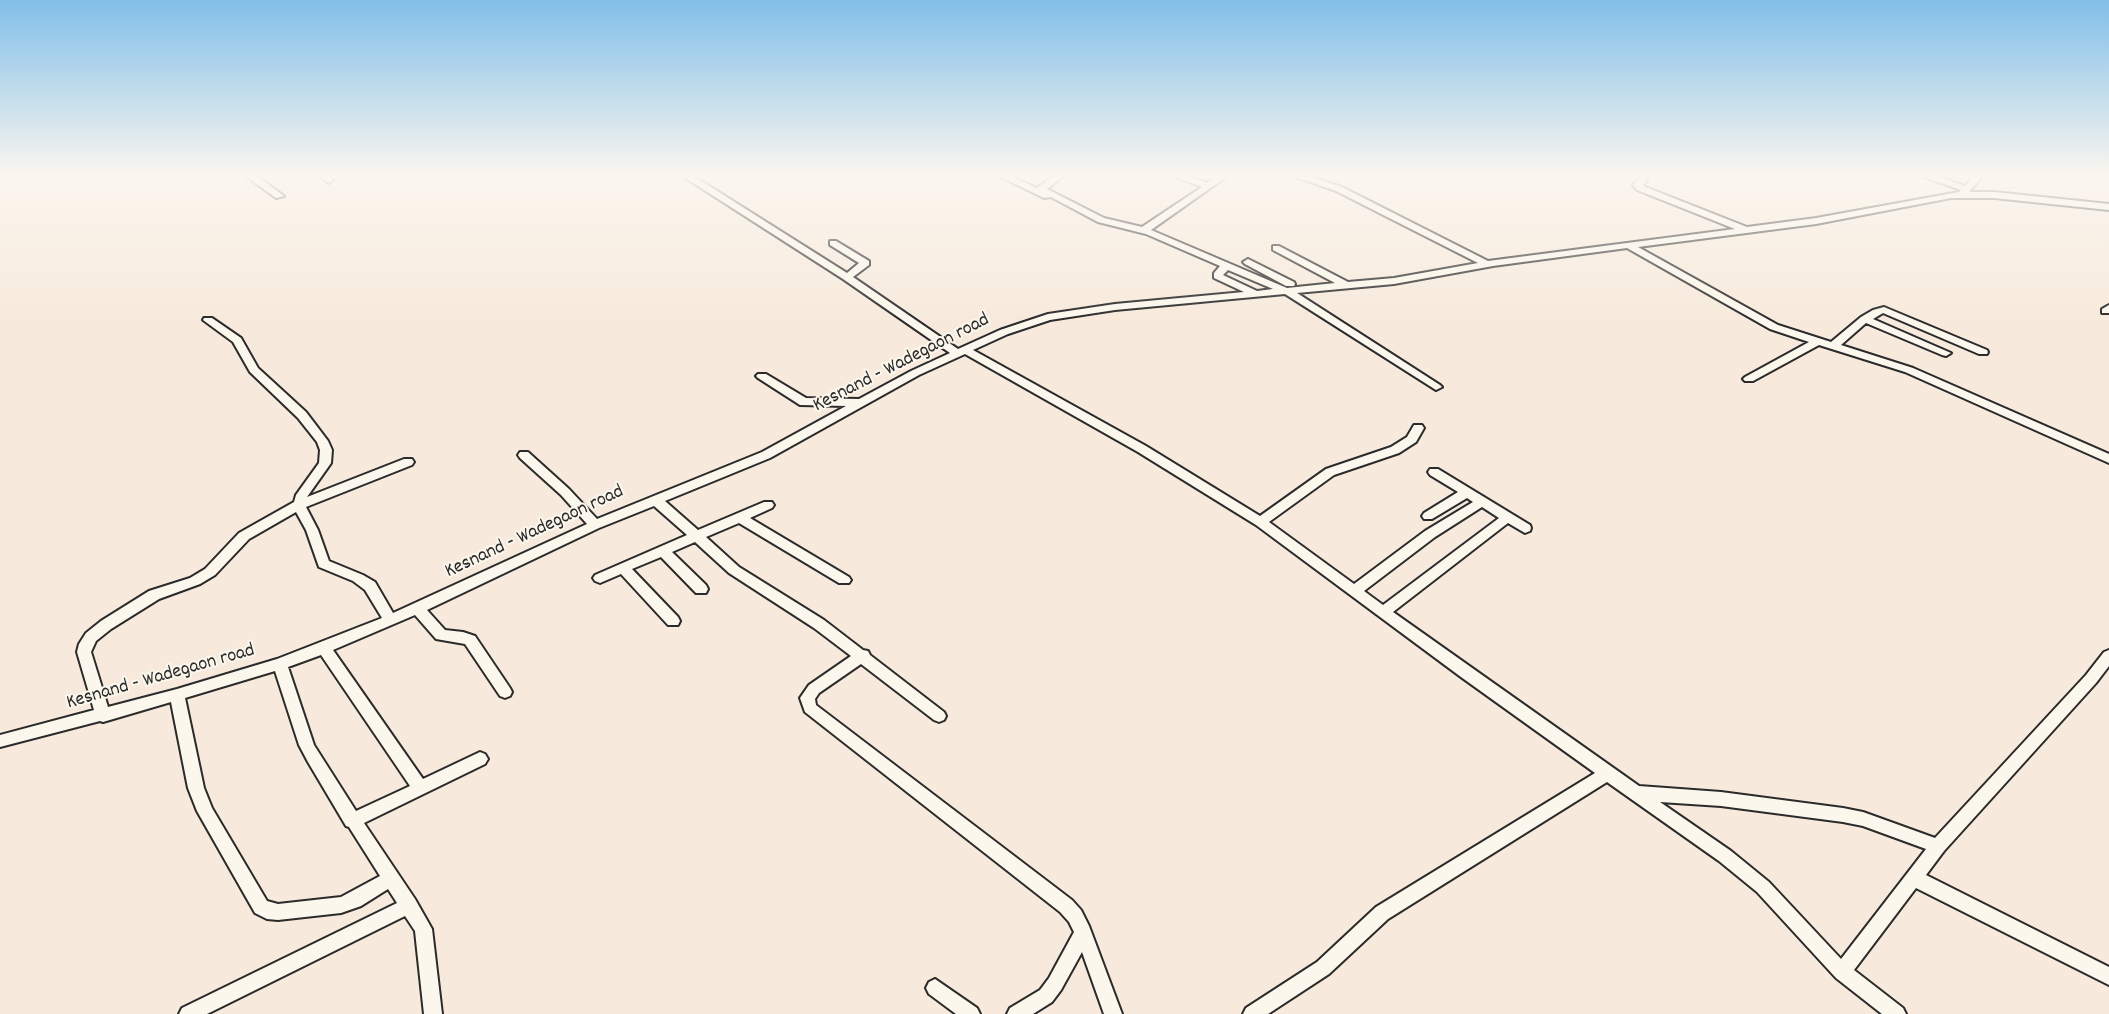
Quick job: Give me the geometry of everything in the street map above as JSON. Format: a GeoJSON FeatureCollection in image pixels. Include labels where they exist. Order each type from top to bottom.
{"type":"FeatureCollection","features":[{"type":"Feature","properties":{"kind":"street"},"geometry":{"type":"LineString","coordinates":[[762,224],[961,351],[1142,449],[1260,522],[1725,856],[1763,887],[1842,972],[1897,1014]]}},
{"type":"Feature","properties":{"kind":"street"},"geometry":{"type":"LineString","coordinates":[[1120,224],[1144,230],[1288,292],[1436,387]]}},
{"type":"Feature","properties":{"kind":"street"},"geometry":{"type":"LineString","coordinates":[[1144,230],[1152,224]]}},
{"type":"Feature","properties":{"kind":"street"},"geometry":{"type":"LineString","coordinates":[[1409,224],[1472,255],[1486,264]]}},
{"type":"Feature","properties":{"kind":"street"},"geometry":{"type":"LineString","coordinates":[[1733,224],[1747,230]]}},
{"type":"Feature","properties":{"kind":"street","name":"Kesnand - Wadegaon road"},"geometry":{"type":"LineString","coordinates":[[0,741],[103,716],[178,695],[280,664],[324,648],[417,608],[595,525],[766,455],[915,373],[961,351],[1027,324],[1081,311],[1394,281],[1486,264],[1631,247],[1791,224]]}},
{"type":"Feature","properties":{"kind":"street"},"geometry":{"type":"LineString","coordinates":[[833,243],[866,263],[847,277]]}},
{"type":"Feature","properties":{"kind":"street"},"geometry":{"type":"LineString","coordinates":[[1631,247],[1774,327],[1923,376],[2109,459]]}},
{"type":"Feature","properties":{"kind":"street"},"geometry":{"type":"LineString","coordinates":[[1276,248],[1347,286]]}},
{"type":"Feature","properties":{"kind":"street"},"geometry":{"type":"LineString","coordinates":[[1248,262],[1301,290]]}},
{"type":"Feature","properties":{"kind":"street"},"geometry":{"type":"LineString","coordinates":[[1227,265],[1218,276],[1258,295]]}},
{"type":"Feature","properties":{"kind":"street"},"geometry":{"type":"LineString","coordinates":[[1833,346],[1865,319],[1877,312],[1894,313],[1983,352]]}},
{"type":"Feature","properties":{"kind":"street"},"geometry":{"type":"LineString","coordinates":[[1865,319],[1946,353]]}},
{"type":"Feature","properties":{"kind":"street"},"geometry":{"type":"LineString","coordinates":[[208,320],[237,340],[254,370],[306,419],[322,441],[326,450],[325,463],[300,498],[299,505],[312,530],[324,564],[358,578],[370,586],[390,620]]}},
{"type":"Feature","properties":{"kind":"street"},"geometry":{"type":"LineString","coordinates":[[1749,379],[1817,342]]}},
{"type":"Feature","properties":{"kind":"street"},"geometry":{"type":"LineString","coordinates":[[762,376],[804,402],[863,403]]}},
{"type":"Feature","properties":{"kind":"street"},"geometry":{"type":"LineString","coordinates":[[1260,522],[1330,472],[1395,450],[1412,438],[1418,428]]}},
{"type":"Feature","properties":{"kind":"street"},"geometry":{"type":"LineString","coordinates":[[524,455],[566,492],[595,525]]}},
{"type":"Feature","properties":{"kind":"street"},"geometry":{"type":"LineString","coordinates":[[103,716],[84,652],[86,644],[91,637],[147,599],[196,581],[210,572],[244,536],[299,505],[408,462]]}},
{"type":"Feature","properties":{"kind":"street"},"geometry":{"type":"LineString","coordinates":[[1434,472],[1526,528]]}},
{"type":"Feature","properties":{"kind":"street"},"geometry":{"type":"LineString","coordinates":[[1428,516],[1467,492]]}},
{"type":"Feature","properties":{"kind":"street"},"geometry":{"type":"LineString","coordinates":[[655,499],[734,570],[819,624],[863,655],[940,716]]}},
{"type":"Feature","properties":{"kind":"street"},"geometry":{"type":"LineString","coordinates":[[1354,591],[1430,534],[1483,502]]}},
{"type":"Feature","properties":{"kind":"street"},"geometry":{"type":"LineString","coordinates":[[600,578],[768,505]]}},
{"type":"Feature","properties":{"kind":"street"},"geometry":{"type":"LineString","coordinates":[[739,517],[844,580]]}},
{"type":"Feature","properties":{"kind":"street"},"geometry":{"type":"LineString","coordinates":[[1383,612],[1508,517]]}},
{"type":"Feature","properties":{"kind":"street"},"geometry":{"type":"LineString","coordinates":[[663,550],[701,589]]}},
{"type":"Feature","properties":{"kind":"street"},"geometry":{"type":"LineString","coordinates":[[623,568],[673,621]]}},
{"type":"Feature","properties":{"kind":"street"},"geometry":{"type":"LineString","coordinates":[[417,608],[442,634],[470,640],[505,692]]}},
{"type":"Feature","properties":{"kind":"street"},"geometry":{"type":"LineString","coordinates":[[324,648],[420,788]]}},
{"type":"Feature","properties":{"kind":"street"},"geometry":{"type":"LineString","coordinates":[[863,655],[814,689],[807,698],[810,708],[1054,895],[1074,916],[1083,932],[1114,1014]]}},
{"type":"Feature","properties":{"kind":"street"},"geometry":{"type":"LineString","coordinates":[[1842,972],[1938,846],[2091,679],[2109,656]]}},
{"type":"Feature","properties":{"kind":"street"},"geometry":{"type":"LineString","coordinates":[[280,664],[306,745],[423,929],[433,1014]]}},
{"type":"Feature","properties":{"kind":"street"},"geometry":{"type":"LineString","coordinates":[[178,695],[196,788],[205,811],[261,907],[267,911],[278,912],[341,905],[355,900],[390,879]]}},
{"type":"Feature","properties":{"kind":"street"},"geometry":{"type":"LineString","coordinates":[[352,820],[480,759]]}},
{"type":"Feature","properties":{"kind":"street"},"geometry":{"type":"LineString","coordinates":[[1252,1014],[1323,968],[1382,913],[1608,773]]}},
{"type":"Feature","properties":{"kind":"street"},"geometry":{"type":"LineString","coordinates":[[1637,793],[1721,799],[1843,814],[1863,819],[1938,846]]}},
{"type":"Feature","properties":{"kind":"street"},"geometry":{"type":"LineString","coordinates":[[1914,878],[2109,976]]}},
{"type":"Feature","properties":{"kind":"street"},"geometry":{"type":"LineString","coordinates":[[188,1014],[409,905]]}},
{"type":"Feature","properties":{"kind":"street"},"geometry":{"type":"LineString","coordinates":[[1016,1014],[1046,996],[1055,984],[1083,932]]}},
{"type":"Feature","properties":{"kind":"street"},"geometry":{"type":"LineString","coordinates":[[935,988],[971,1014]]}}]}
